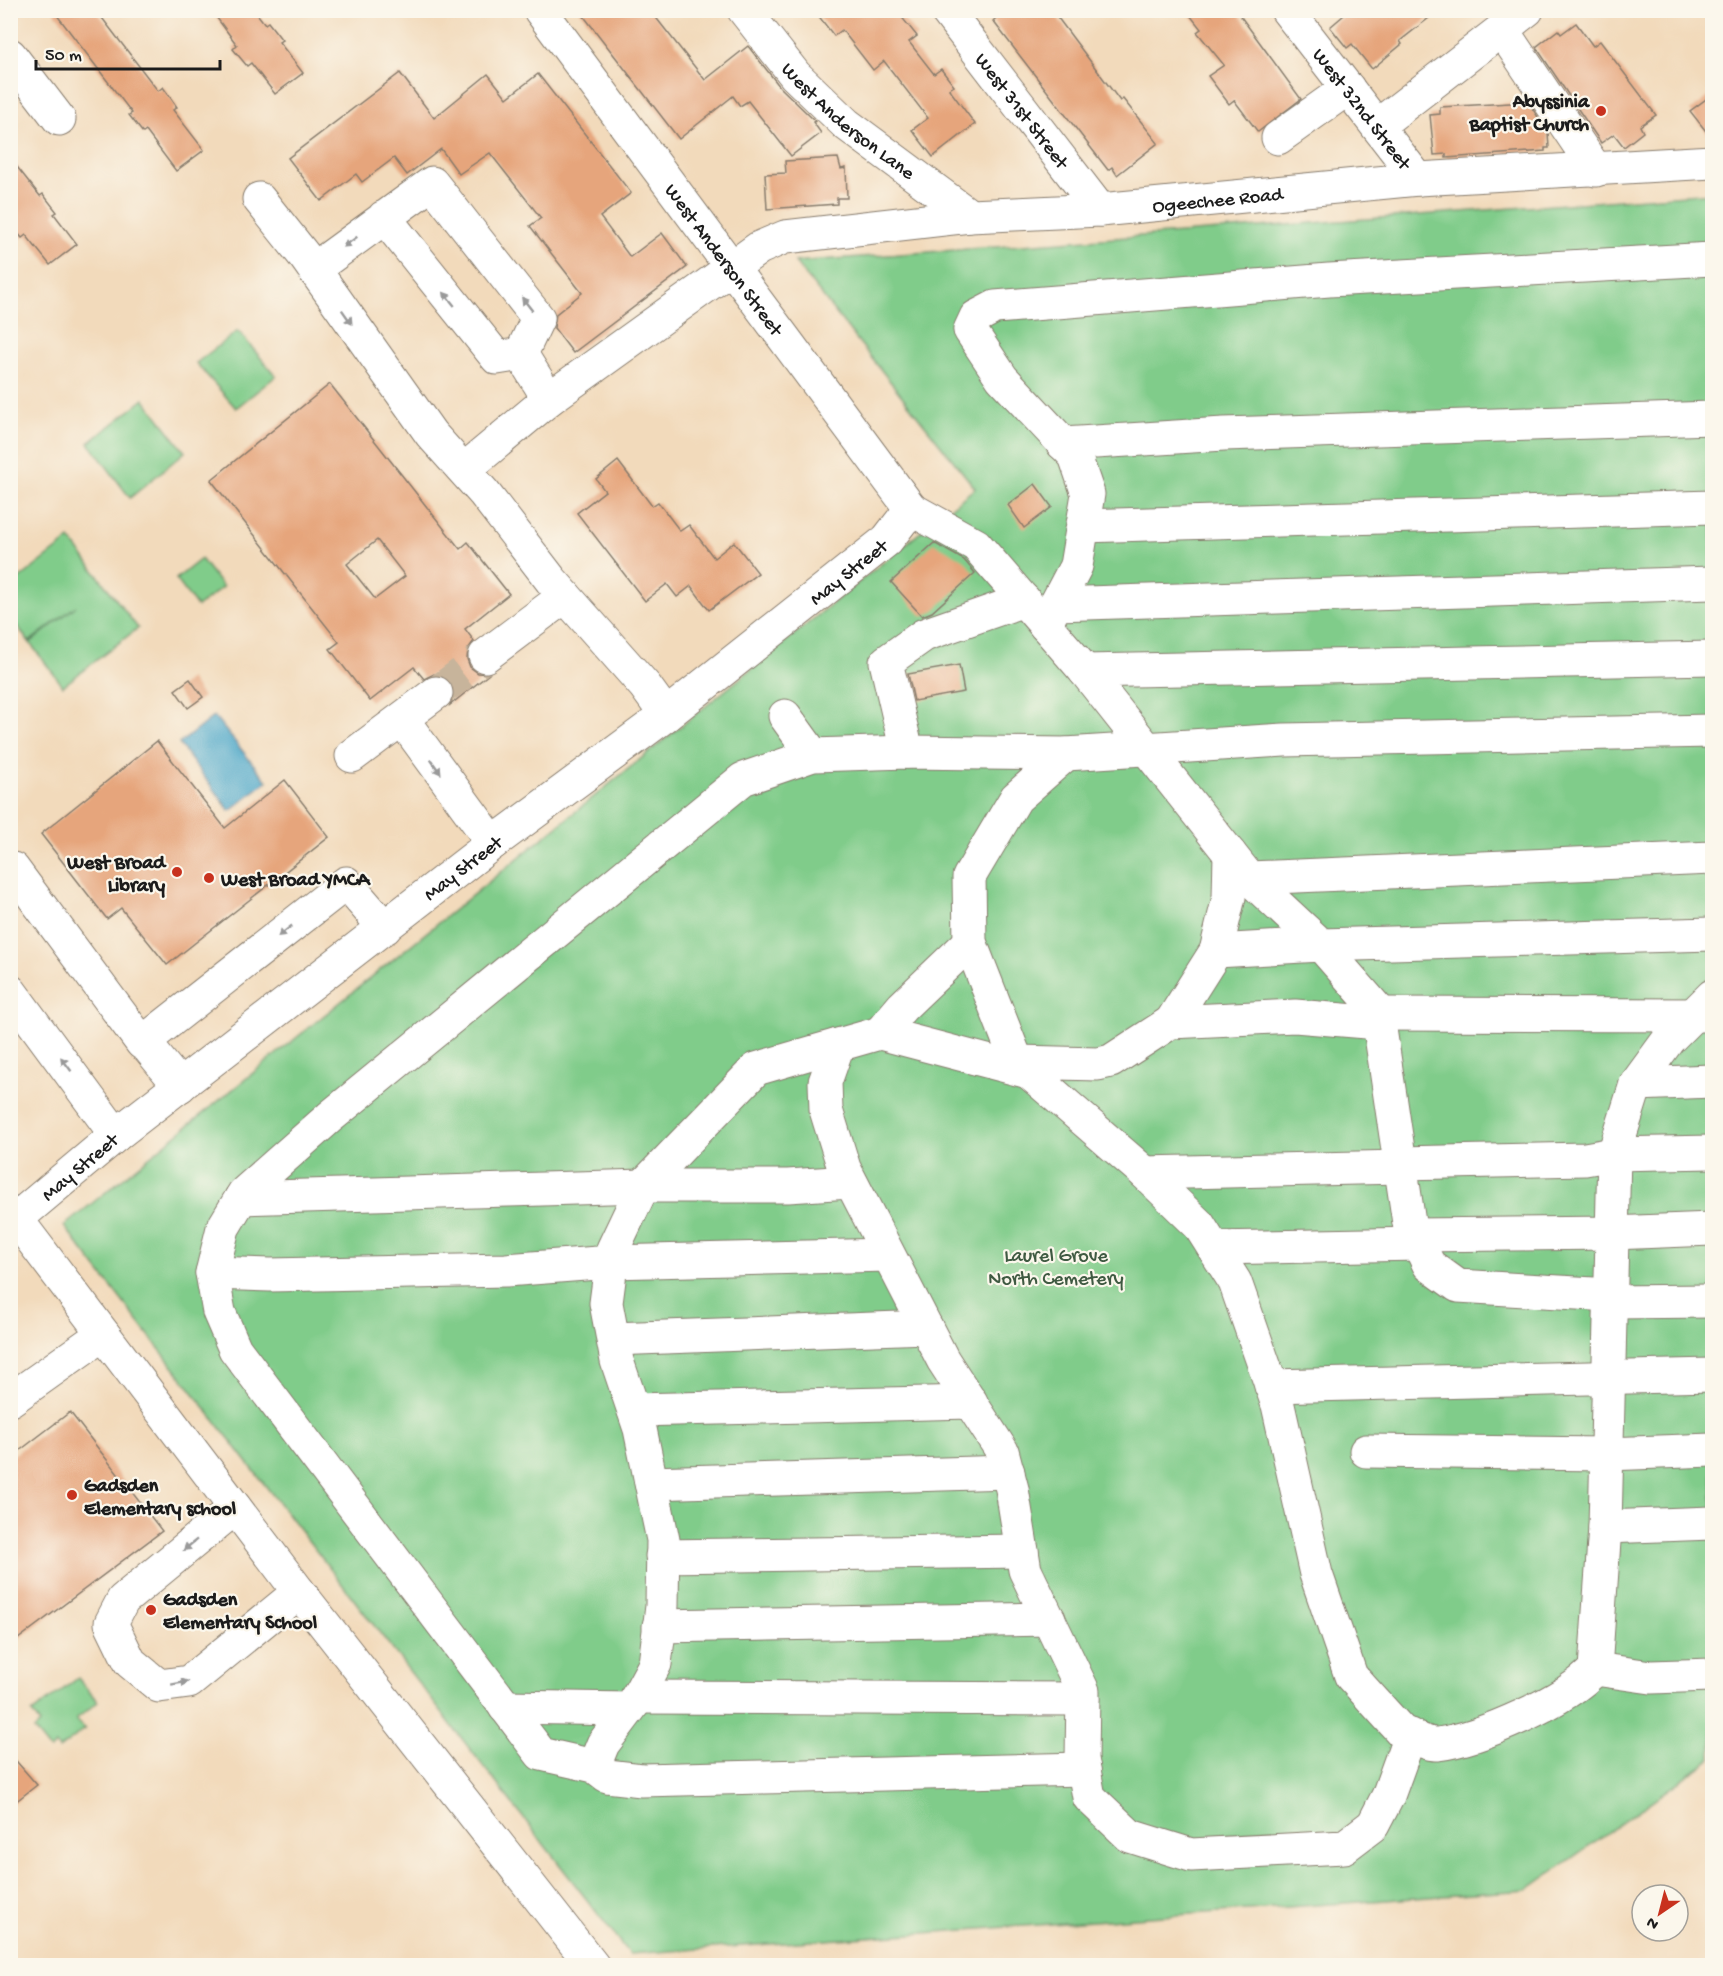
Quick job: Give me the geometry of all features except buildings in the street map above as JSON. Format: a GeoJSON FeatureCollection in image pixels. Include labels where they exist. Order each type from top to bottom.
{"type":"FeatureCollection","features":[{"type":"Feature","properties":{"kind":"street","name":"West Anderson Street"},"geometry":{"type":"LineString","coordinates":[[540,10],[911,509]]}},
{"type":"Feature","properties":{"kind":"street","name":"West Anderson Lane"},"geometry":{"type":"LineString","coordinates":[[744,10],[795,75],[846,124],[970,216]]}},
{"type":"Feature","properties":{"kind":"street","name":"West 31st Street"},"geometry":{"type":"LineString","coordinates":[[945,10],[1100,210]]}},
{"type":"Feature","properties":{"kind":"street","name":"West 32nd Street"},"geometry":{"type":"LineString","coordinates":[[1288,11],[1418,179]]}},
{"type":"Feature","properties":{"kind":"street"},"geometry":{"type":"LineString","coordinates":[[1377,126],[1515,20],[1596,170]]}},
{"type":"Feature","properties":{"kind":"street"},"geometry":{"type":"LineString","coordinates":[[10,55],[58,119]]}},
{"type":"Feature","properties":{"kind":"street"},"geometry":{"type":"LineString","coordinates":[[1278,138],[1348,88]]}},
{"type":"Feature","properties":{"kind":"street","name":"Ogeechee Road"},"geometry":{"type":"LineString","coordinates":[[464,470],[549,399],[759,248],[785,237],[970,216],[1100,210],[1418,179],[1713,162]]}},
{"type":"Feature","properties":{"kind":"street"},"geometry":{"type":"LineString","coordinates":[[314,269],[432,183],[538,318],[520,354]]}},
{"type":"Feature","properties":{"kind":"street"},"geometry":{"type":"LineString","coordinates":[[259,198],[314,269],[431,434],[464,470],[565,596],[645,686],[666,716]]}},
{"type":"Feature","properties":{"kind":"street"},"geometry":{"type":"LineString","coordinates":[[384,217],[497,358],[520,354]]}},
{"type":"Feature","properties":{"kind":"street"},"geometry":{"type":"LineString","coordinates":[[1051,615],[1076,566],[1088,494],[1075,456],[1002,378],[970,330],[976,317],[994,307],[1329,280],[1713,259]]}},
{"type":"Feature","properties":{"kind":"street"},"geometry":{"type":"LineString","coordinates":[[520,354],[549,399]]}},
{"type":"Feature","properties":{"kind":"street"},"geometry":{"type":"LineString","coordinates":[[1063,444],[1224,434],[1713,418]]}},
{"type":"Feature","properties":{"kind":"street"},"geometry":{"type":"LineString","coordinates":[[1083,526],[1713,507]]}},
{"type":"Feature","properties":{"kind":"street"},"geometry":{"type":"LineString","coordinates":[[911,509],[976,545],[1024,600],[1051,615],[1084,671],[1240,866],[1321,945],[1377,1009],[1409,1223],[1430,1265],[1458,1286],[1611,1299],[1713,1301]]}},
{"type":"Feature","properties":{"kind":"street","name":"May Street"},"geometry":{"type":"LineString","coordinates":[[14,1222],[107,1124],[180,1086],[493,843],[666,716],[887,540],[911,509]]}},
{"type":"Feature","properties":{"kind":"street"},"geometry":{"type":"LineString","coordinates":[[1051,615],[1713,583]]}},
{"type":"Feature","properties":{"kind":"street"},"geometry":{"type":"LineString","coordinates":[[485,656],[565,596]]}},
{"type":"Feature","properties":{"kind":"street"},"geometry":{"type":"LineString","coordinates":[[907,752],[886,662],[924,635],[1024,600]]}},
{"type":"Feature","properties":{"kind":"street"},"geometry":{"type":"LineString","coordinates":[[1084,671],[1713,658]]}},
{"type":"Feature","properties":{"kind":"street"},"geometry":{"type":"LineString","coordinates":[[352,756],[436,693]]}},
{"type":"Feature","properties":{"kind":"street"},"geometry":{"type":"LineString","coordinates":[[785,716],[813,755]]}},
{"type":"Feature","properties":{"kind":"street"},"geometry":{"type":"LineString","coordinates":[[402,719],[493,843]]}},
{"type":"Feature","properties":{"kind":"street"},"geometry":{"type":"LineString","coordinates":[[1084,1769],[642,1780],[607,1776],[594,1766],[542,1754],[235,1349],[219,1312],[212,1273],[224,1228],[241,1198],[330,1117],[743,779],[813,755],[907,752],[1066,754],[1146,747],[1284,740],[1713,731]]}},
{"type":"Feature","properties":{"kind":"street"},"geometry":{"type":"LineString","coordinates":[[1066,754],[1016,798],[969,877],[970,942],[1021,1067],[1145,1173],[1199,1225],[1235,1282],[1271,1386],[1316,1574],[1351,1676],[1402,1732],[1435,1744],[1502,1726],[1583,1683],[1595,1669],[1605,1527],[1614,1154],[1636,1084],[1669,1040],[1706,1008]]}},
{"type":"Feature","properties":{"kind":"street"},"geometry":{"type":"LineString","coordinates":[[1240,866],[1713,858]]}},
{"type":"Feature","properties":{"kind":"street"},"geometry":{"type":"LineString","coordinates":[[594,1766],[603,1744],[633,1703],[655,1664],[660,1626],[663,1540],[634,1410],[617,1361],[606,1303],[613,1248],[643,1186],[756,1069],[880,1033],[1021,1067],[1098,1064],[1111,1061],[1171,1023],[1216,951],[1229,897],[1240,866]]}},
{"type":"Feature","properties":{"kind":"street"},"geometry":{"type":"LineString","coordinates":[[13,869],[142,1043],[346,883],[385,928]]}},
{"type":"Feature","properties":{"kind":"street"},"geometry":{"type":"LineString","coordinates":[[1216,951],[1321,945],[1713,934]]}},
{"type":"Feature","properties":{"kind":"street"},"geometry":{"type":"LineString","coordinates":[[880,1033],[902,1007],[970,942]]}},
{"type":"Feature","properties":{"kind":"street"},"geometry":{"type":"LineString","coordinates":[[10,991],[107,1124]]}},
{"type":"Feature","properties":{"kind":"street"},"geometry":{"type":"LineString","coordinates":[[1171,1023],[1295,1016],[1378,1019],[1706,1008]]}},
{"type":"Feature","properties":{"kind":"street"},"geometry":{"type":"LineString","coordinates":[[152,1035],[180,1086]]}},
{"type":"Feature","properties":{"kind":"street"},"geometry":{"type":"LineString","coordinates":[[838,1045],[825,1082],[826,1110],[850,1182],[926,1327],[1002,1451],[1008,1472],[1025,1570],[1083,1691],[1084,1769],[1089,1797],[1130,1836],[1191,1855],[1344,1847],[1373,1825],[1388,1796],[1410,1735]]}},
{"type":"Feature","properties":{"kind":"street"},"geometry":{"type":"LineString","coordinates":[[1636,1084],[1713,1081]]}},
{"type":"Feature","properties":{"kind":"street"},"geometry":{"type":"LineString","coordinates":[[1145,1173],[1585,1159],[1614,1154],[1713,1152]]}},
{"type":"Feature","properties":{"kind":"street"},"geometry":{"type":"LineString","coordinates":[[241,1198],[643,1186],[788,1186],[850,1182]]}},
{"type":"Feature","properties":{"kind":"street"},"geometry":{"type":"LineString","coordinates":[[14,1222],[103,1334],[299,1592],[593,1965]]}},
{"type":"Feature","properties":{"kind":"street"},"geometry":{"type":"LineString","coordinates":[[1214,1248],[1713,1228]]}},
{"type":"Feature","properties":{"kind":"street"},"geometry":{"type":"LineString","coordinates":[[212,1273],[270,1275],[506,1270],[611,1262],[888,1255]]}},
{"type":"Feature","properties":{"kind":"street"},"geometry":{"type":"LineString","coordinates":[[613,1339],[926,1327]]}},
{"type":"Feature","properties":{"kind":"street"},"geometry":{"type":"LineString","coordinates":[[10,1400],[103,1334]]}},
{"type":"Feature","properties":{"kind":"street"},"geometry":{"type":"LineString","coordinates":[[1271,1386],[1713,1375]]}},
{"type":"Feature","properties":{"kind":"street"},"geometry":{"type":"LineString","coordinates":[[634,1410],[971,1402]]}},
{"type":"Feature","properties":{"kind":"street"},"geometry":{"type":"LineString","coordinates":[[1366,1451],[1607,1454],[1713,1450]]}},
{"type":"Feature","properties":{"kind":"street"},"geometry":{"type":"LineString","coordinates":[[651,1483],[1008,1472]]}},
{"type":"Feature","properties":{"kind":"street"},"geometry":{"type":"LineString","coordinates":[[235,1508],[123,1600],[111,1623],[129,1662],[159,1686],[189,1682],[299,1592]]}},
{"type":"Feature","properties":{"kind":"street"},"geometry":{"type":"LineString","coordinates":[[1605,1527],[1713,1523]]}},
{"type":"Feature","properties":{"kind":"street"},"geometry":{"type":"LineString","coordinates":[[662,1556],[1022,1551]]}},
{"type":"Feature","properties":{"kind":"street"},"geometry":{"type":"LineString","coordinates":[[660,1626],[1049,1619]]}},
{"type":"Feature","properties":{"kind":"street"},"geometry":{"type":"LineString","coordinates":[[1595,1669],[1651,1677],[1713,1675]]}},
{"type":"Feature","properties":{"kind":"street"},"geometry":{"type":"LineString","coordinates":[[505,1707],[633,1703],[1083,1699]]}},
{"type":"Feature","properties":{"kind":"green space","name":"Laurel Grove North Cemetery"},"geometry":{"type":"Polygon","coordinates":[[[1712,193],[1712,1758],[1527,1890],[629,1954],[64,1226],[975,488],[795,262],[1712,193]]]}},
{"type":"Feature","properties":{"kind":"green space"},"geometry":{"type":"Polygon","coordinates":[[[238,331],[276,376],[236,408],[196,363],[238,331]]]}},
{"type":"Feature","properties":{"kind":"green space"},"geometry":{"type":"Polygon","coordinates":[[[144,399],[185,452],[130,498],[89,443],[144,399]]]}},
{"type":"Feature","properties":{"kind":"green space"},"geometry":{"type":"Polygon","coordinates":[[[70,539],[138,628],[63,686],[30,643],[76,606],[29,642],[11,618],[10,586],[70,539]]]}},
{"type":"Feature","properties":{"kind":"green space"},"geometry":{"type":"Polygon","coordinates":[[[201,559],[223,587],[197,607],[176,579],[201,559]]]}},
{"type":"Feature","properties":{"kind":"green space"},"geometry":{"type":"Polygon","coordinates":[[[78,1678],[98,1702],[76,1719],[85,1729],[59,1749],[56,1745],[50,1750],[34,1730],[40,1724],[32,1713],[78,1678]]]}},
{"type":"Feature","properties":{"kind":"water"},"geometry":{"type":"Polygon","coordinates":[[[214,716],[267,781],[230,811],[179,744],[214,716]]]}},
{"type":"Feature","properties":{"kind":"tunnel"},"geometry":{"type":"LineString","coordinates":[[436,693],[485,656]]}},
{"type":"Feature","properties":{"kind":"place","name":"Abyssinia Baptist Church"},"geometry":{"type":"Point","coordinates":[1601,111]}},
{"type":"Feature","properties":{"kind":"place","name":"West Broad Library"},"geometry":{"type":"Point","coordinates":[177,872]}},
{"type":"Feature","properties":{"kind":"place","name":"West Broad YMCA"},"geometry":{"type":"Point","coordinates":[209,878]}},
{"type":"Feature","properties":{"kind":"place","name":"Gadsden Elementary school"},"geometry":{"type":"Point","coordinates":[72,1495]}},
{"type":"Feature","properties":{"kind":"place","name":"Gadsden Elementary School"},"geometry":{"type":"Point","coordinates":[151,1610]}}]}
